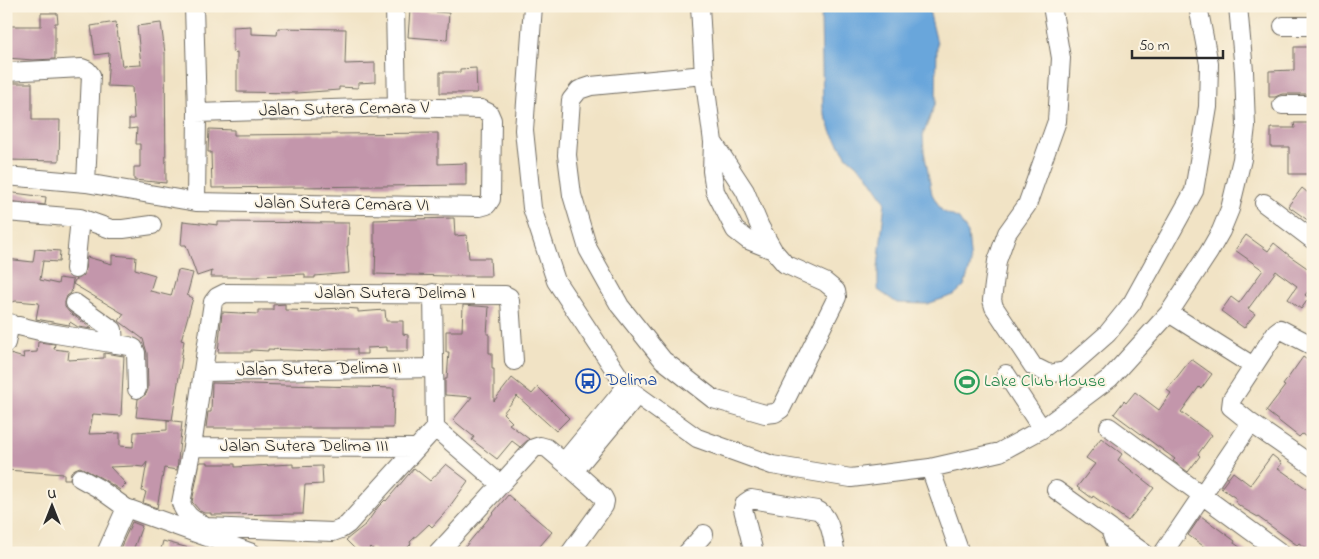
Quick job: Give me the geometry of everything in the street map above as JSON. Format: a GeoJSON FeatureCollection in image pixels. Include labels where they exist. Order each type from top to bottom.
{"type":"FeatureCollection","features":[{"type":"Feature","properties":{"kind":"street"},"geometry":{"type":"LineString","coordinates":[[194,6],[198,113],[196,202]]}},
{"type":"Feature","properties":{"kind":"street"},"geometry":{"type":"LineString","coordinates":[[395,6],[397,107]]}},
{"type":"Feature","properties":{"kind":"street"},"geometry":{"type":"LineString","coordinates":[[533,6],[524,130],[532,208],[556,281],[631,391],[697,438],[772,465],[851,478],[930,468],[1000,452],[1042,428],[1110,378],[1172,309],[1221,231],[1230,209],[1242,159],[1246,126],[1244,71],[1238,6]]}},
{"type":"Feature","properties":{"kind":"street"},"geometry":{"type":"LineString","coordinates":[[700,6],[704,76],[713,142],[712,171],[715,191],[735,230],[748,240],[773,250]]}},
{"type":"Feature","properties":{"kind":"street"},"geometry":{"type":"LineString","coordinates":[[1052,6],[1061,58],[1057,121],[1026,205],[1007,233],[997,261],[992,300],[994,307],[1034,366],[1049,374],[1064,371],[1107,334],[1132,303],[1194,191],[1208,107],[1209,64],[1198,6]]}},
{"type":"Feature","properties":{"kind":"street"},"geometry":{"type":"LineString","coordinates":[[1283,26],[1313,26]]}},
{"type":"Feature","properties":{"kind":"street"},"geometry":{"type":"LineString","coordinates":[[6,72],[82,68],[91,75],[86,183]]}},
{"type":"Feature","properties":{"kind":"street"},"geometry":{"type":"LineString","coordinates":[[704,76],[591,86],[579,90],[571,100],[567,155],[572,195],[588,249],[620,306],[663,360],[713,400],[765,414],[775,413],[781,409],[837,297],[836,291],[825,282],[785,264],[773,250],[745,191],[713,142]]}},
{"type":"Feature","properties":{"kind":"street"},"geometry":{"type":"LineString","coordinates":[[1282,105],[1313,105]]}},
{"type":"Feature","properties":{"kind":"street","name":"Jalan Sutera Cemara V"},"geometry":{"type":"LineString","coordinates":[[198,113],[397,107],[481,109],[489,113],[492,120],[491,199],[487,205]]}},
{"type":"Feature","properties":{"kind":"street","name":"Jalan Sutera Cemara VI"},"geometry":{"type":"LineString","coordinates":[[6,176],[86,183],[196,202],[480,207],[487,205]]}},
{"type":"Feature","properties":{"kind":"street"},"geometry":{"type":"LineString","coordinates":[[1264,203],[1313,240]]}},
{"type":"Feature","properties":{"kind":"street"},"geometry":{"type":"LineString","coordinates":[[6,212],[80,218],[111,229],[152,225]]}},
{"type":"Feature","properties":{"kind":"street"},"geometry":{"type":"LineString","coordinates":[[75,269],[80,218]]}},
{"type":"Feature","properties":{"kind":"street","name":"Jalan Sutera Delima I"},"geometry":{"type":"LineString","coordinates":[[204,372],[213,302],[217,297],[225,293],[505,294],[509,297],[514,361]]}},
{"type":"Feature","properties":{"kind":"street"},"geometry":{"type":"LineString","coordinates":[[204,372],[181,503],[183,511],[206,527],[333,532],[348,524],[435,428],[433,293]]}},
{"type":"Feature","properties":{"kind":"street"},"geometry":{"type":"LineString","coordinates":[[75,303],[113,330],[114,344]]}},
{"type":"Feature","properties":{"kind":"street"},"geometry":{"type":"LineString","coordinates":[[1172,309],[1256,362]]}},
{"type":"Feature","properties":{"kind":"street"},"geometry":{"type":"LineString","coordinates":[[6,343],[8,323],[44,332],[130,346],[134,348],[136,353],[137,389]]}},
{"type":"Feature","properties":{"kind":"street"},"geometry":{"type":"LineString","coordinates":[[1311,341],[1280,329],[1276,332],[1232,399],[1231,407],[1313,466]]}},
{"type":"Feature","properties":{"kind":"street","name":"Jalan Sutera Delima II"},"geometry":{"type":"LineString","coordinates":[[204,372],[434,368]]}},
{"type":"Feature","properties":{"kind":"street"},"geometry":{"type":"LineString","coordinates":[[1006,374],[1042,428]]}},
{"type":"Feature","properties":{"kind":"street"},"geometry":{"type":"LineString","coordinates":[[569,466],[631,391]]}},
{"type":"Feature","properties":{"kind":"street"},"geometry":{"type":"LineString","coordinates":[[1163,553],[1201,494],[1251,423]]}},
{"type":"Feature","properties":{"kind":"street"},"geometry":{"type":"LineString","coordinates":[[1109,427],[1281,553]]}},
{"type":"Feature","properties":{"kind":"street"},"geometry":{"type":"LineString","coordinates":[[435,428],[500,484]]}},
{"type":"Feature","properties":{"kind":"street"},"geometry":{"type":"LineString","coordinates":[[438,553],[534,448],[540,446],[547,448],[569,466],[605,501],[604,506],[574,551]]}},
{"type":"Feature","properties":{"kind":"street","name":"Jalan Sutera Delima III"},"geometry":{"type":"LineString","coordinates":[[192,447],[416,448]]}},
{"type":"Feature","properties":{"kind":"street"},"geometry":{"type":"LineString","coordinates":[[930,468],[960,553]]}},
{"type":"Feature","properties":{"kind":"street"},"geometry":{"type":"LineString","coordinates":[[80,478],[126,508],[252,553]]}},
{"type":"Feature","properties":{"kind":"street"},"geometry":{"type":"LineString","coordinates":[[1056,490],[1144,553]]}},
{"type":"Feature","properties":{"kind":"street"},"geometry":{"type":"LineString","coordinates":[[754,553],[743,509],[745,503],[751,499],[823,512],[827,518],[836,553]]}},
{"type":"Feature","properties":{"kind":"street"},"geometry":{"type":"LineString","coordinates":[[106,553],[126,508]]}},
{"type":"Feature","properties":{"kind":"street"},"geometry":{"type":"LineString","coordinates":[[1110,529],[1118,553]]}},
{"type":"Feature","properties":{"kind":"street"},"geometry":{"type":"LineString","coordinates":[[687,553],[704,534]]}},
{"type":"Feature","properties":{"kind":"water"},"geometry":{"type":"Polygon","coordinates":[[[824,6],[928,6],[937,43],[936,102],[923,135],[924,151],[932,194],[942,211],[959,219],[968,233],[971,265],[964,286],[954,295],[927,304],[897,303],[878,290],[878,268],[885,201],[866,173],[847,157],[832,133],[823,109],[821,18],[824,6]]]}},
{"type":"Feature","properties":{"kind":"building"},"geometry":{"type":"Polygon","coordinates":[[[410,10],[449,13],[447,40],[408,37],[410,10]]]}},
{"type":"Feature","properties":{"kind":"building"},"geometry":{"type":"Polygon","coordinates":[[[41,13],[57,13],[58,23],[55,23],[55,59],[6,58],[6,26],[41,26],[41,13]]]}},
{"type":"Feature","properties":{"kind":"building"},"geometry":{"type":"Polygon","coordinates":[[[116,22],[122,66],[141,65],[137,26],[161,23],[165,53],[166,183],[134,180],[134,167],[140,167],[140,144],[136,144],[137,128],[129,129],[129,119],[134,119],[132,87],[107,86],[109,53],[95,55],[91,26],[116,22]]]}},
{"type":"Feature","properties":{"kind":"building"},"geometry":{"type":"Polygon","coordinates":[[[251,26],[251,34],[277,35],[278,28],[346,29],[345,64],[375,63],[375,82],[358,83],[358,88],[339,87],[339,90],[297,93],[237,92],[237,52],[233,53],[233,27],[251,26]]]}},
{"type":"Feature","properties":{"kind":"building"},"geometry":{"type":"Polygon","coordinates":[[[1294,47],[1313,47],[1313,94],[1282,94],[1269,97],[1269,71],[1294,70],[1294,47]]]}},
{"type":"Feature","properties":{"kind":"building"},"geometry":{"type":"Polygon","coordinates":[[[476,68],[477,93],[440,93],[440,72],[460,72],[460,69],[476,68]]]}},
{"type":"Feature","properties":{"kind":"building"},"geometry":{"type":"Polygon","coordinates":[[[6,83],[32,83],[32,120],[60,120],[59,161],[6,160],[6,83]]]}},
{"type":"Feature","properties":{"kind":"building"},"geometry":{"type":"Polygon","coordinates":[[[1294,123],[1313,123],[1313,174],[1289,174],[1289,147],[1271,147],[1271,128],[1295,128],[1294,123]]]}},
{"type":"Feature","properties":{"kind":"building"},"geometry":{"type":"Polygon","coordinates":[[[209,129],[234,130],[234,135],[438,133],[438,164],[466,163],[466,185],[212,188],[211,152],[208,152],[209,129]]]}},
{"type":"Feature","properties":{"kind":"building"},"geometry":{"type":"Polygon","coordinates":[[[1302,188],[1313,197],[1313,224],[1288,206],[1302,188]]]}},
{"type":"Feature","properties":{"kind":"building"},"geometry":{"type":"Polygon","coordinates":[[[6,192],[46,197],[45,205],[6,201],[6,192]]]}},
{"type":"Feature","properties":{"kind":"building"},"geometry":{"type":"Polygon","coordinates":[[[454,218],[455,236],[467,235],[469,258],[490,258],[491,276],[375,274],[376,243],[374,243],[374,220],[454,218]]]}},
{"type":"Feature","properties":{"kind":"building"},"geometry":{"type":"Polygon","coordinates":[[[183,221],[218,225],[218,222],[349,223],[347,246],[349,273],[315,276],[315,278],[305,278],[305,274],[259,277],[211,277],[212,271],[197,276],[186,245],[181,245],[183,221]]]}},
{"type":"Feature","properties":{"kind":"building"},"geometry":{"type":"Polygon","coordinates":[[[1246,235],[1268,251],[1274,243],[1313,272],[1313,285],[1305,295],[1309,298],[1301,309],[1288,299],[1297,286],[1276,271],[1248,309],[1255,314],[1244,328],[1221,311],[1231,297],[1239,303],[1263,270],[1235,250],[1246,235]]]}},
{"type":"Feature","properties":{"kind":"building"},"geometry":{"type":"Polygon","coordinates":[[[35,249],[60,251],[59,262],[43,261],[40,280],[58,284],[59,278],[73,280],[71,293],[67,296],[65,307],[92,329],[78,327],[70,322],[69,325],[36,319],[39,303],[16,301],[6,303],[6,259],[33,262],[35,249]]]}},
{"type":"Feature","properties":{"kind":"building"},"geometry":{"type":"Polygon","coordinates":[[[112,255],[136,257],[135,269],[155,275],[150,291],[171,296],[178,270],[193,273],[187,295],[193,298],[181,340],[184,341],[172,420],[136,417],[138,399],[146,394],[148,389],[147,353],[143,339],[119,321],[124,314],[73,284],[75,280],[84,275],[87,257],[112,264],[112,255]]]}},
{"type":"Feature","properties":{"kind":"building"},"geometry":{"type":"Polygon","coordinates":[[[285,304],[285,310],[320,311],[320,309],[344,308],[358,309],[358,312],[385,310],[386,321],[403,321],[403,334],[408,335],[408,351],[387,351],[387,347],[367,348],[367,354],[357,354],[357,349],[317,351],[268,349],[268,351],[218,352],[222,312],[258,314],[258,310],[273,310],[273,305],[285,304]]]}},
{"type":"Feature","properties":{"kind":"building"},"geometry":{"type":"Polygon","coordinates":[[[463,305],[489,307],[487,334],[489,334],[489,353],[492,353],[492,369],[494,369],[494,401],[512,378],[532,394],[538,387],[569,418],[556,431],[517,396],[503,413],[512,422],[509,424],[529,439],[520,447],[512,441],[497,459],[472,440],[474,437],[453,420],[472,397],[445,395],[449,352],[446,352],[446,331],[462,331],[463,305]]]}},
{"type":"Feature","properties":{"kind":"building"},"geometry":{"type":"Polygon","coordinates":[[[38,342],[55,344],[54,349],[69,351],[68,360],[104,358],[104,353],[124,356],[121,416],[93,414],[89,434],[120,433],[120,446],[133,447],[134,432],[167,430],[167,420],[182,422],[177,470],[164,468],[157,508],[143,503],[146,492],[142,491],[147,462],[143,467],[110,467],[126,484],[120,490],[80,467],[71,472],[70,479],[64,479],[64,474],[6,470],[6,369],[10,354],[24,358],[23,353],[37,352],[38,342]]]}},
{"type":"Feature","properties":{"kind":"building"},"geometry":{"type":"Polygon","coordinates":[[[1303,357],[1313,364],[1313,442],[1302,434],[1299,437],[1266,411],[1285,386],[1283,385],[1303,357]]]}},
{"type":"Feature","properties":{"kind":"building"},"geometry":{"type":"Polygon","coordinates":[[[1191,359],[1212,374],[1201,389],[1199,387],[1181,412],[1212,435],[1188,472],[1173,461],[1175,459],[1114,414],[1124,401],[1126,403],[1135,392],[1159,410],[1171,393],[1167,390],[1191,359]]]}},
{"type":"Feature","properties":{"kind":"building"},"geometry":{"type":"Polygon","coordinates":[[[212,383],[394,388],[393,428],[206,428],[208,412],[211,412],[212,383]]]}},
{"type":"Feature","properties":{"kind":"building"},"geometry":{"type":"Polygon","coordinates":[[[1101,438],[1122,454],[1118,460],[1154,488],[1128,521],[1077,487],[1095,464],[1086,458],[1101,438]]]}},
{"type":"Feature","properties":{"kind":"building"},"geometry":{"type":"Polygon","coordinates":[[[1272,455],[1282,463],[1278,468],[1313,493],[1313,553],[1299,543],[1297,545],[1244,509],[1235,502],[1237,499],[1221,488],[1233,472],[1250,485],[1272,455]]]}},
{"type":"Feature","properties":{"kind":"building"},"geometry":{"type":"Polygon","coordinates":[[[200,462],[208,462],[208,464],[235,464],[235,467],[293,464],[293,467],[322,466],[323,484],[305,485],[303,514],[211,515],[211,513],[200,511],[192,502],[200,462]]]}},
{"type":"Feature","properties":{"kind":"building"},"geometry":{"type":"Polygon","coordinates":[[[446,464],[468,481],[451,506],[432,527],[429,524],[410,542],[411,544],[402,553],[377,553],[371,547],[365,553],[359,553],[346,540],[366,524],[378,507],[386,501],[414,468],[430,481],[446,464]]]}},
{"type":"Feature","properties":{"kind":"building"},"geometry":{"type":"Polygon","coordinates":[[[508,495],[552,532],[534,553],[460,553],[508,495]]]}},
{"type":"Feature","properties":{"kind":"building"},"geometry":{"type":"Polygon","coordinates":[[[1201,516],[1248,553],[1203,553],[1206,548],[1188,535],[1201,516]]]}},
{"type":"Feature","properties":{"kind":"building"},"geometry":{"type":"Polygon","coordinates":[[[132,522],[142,526],[132,553],[118,553],[132,522]]]}},
{"type":"Feature","properties":{"kind":"building"},"geometry":{"type":"Polygon","coordinates":[[[163,541],[196,550],[195,553],[160,553],[163,541]]]}},
{"type":"Feature","properties":{"kind":"place","name":"Delima"},"geometry":{"type":"Point","coordinates":[588,381]}},
{"type":"Feature","properties":{"kind":"place","name":"Lake Club House"},"geometry":{"type":"Point","coordinates":[967,382]}}]}
